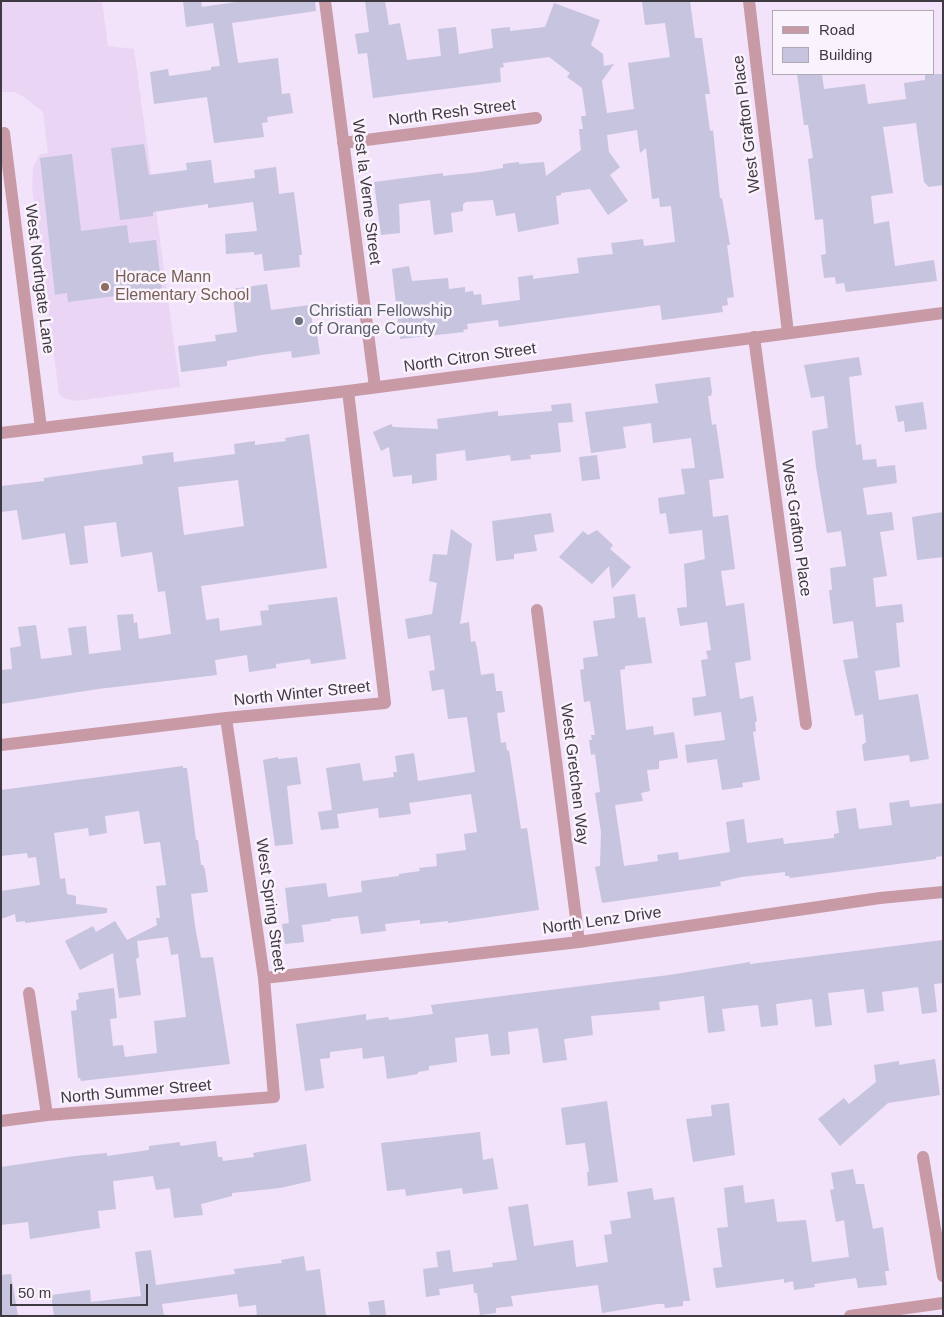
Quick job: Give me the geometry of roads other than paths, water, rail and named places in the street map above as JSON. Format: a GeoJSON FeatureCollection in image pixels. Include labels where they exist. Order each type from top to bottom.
{"type":"FeatureCollection","features":[{"type":"Feature","properties":{"kind":"street","name":"West la Verne Street"},"geometry":{"type":"LineString","coordinates":[[325,1],[375,387]]}},
{"type":"Feature","properties":{"kind":"street","name":"West Grafton Place"},"geometry":{"type":"LineString","coordinates":[[749,1],[788,333]]}},
{"type":"Feature","properties":{"kind":"street","name":"North Resh Street"},"geometry":{"type":"LineString","coordinates":[[343,143],[536,118]]}},
{"type":"Feature","properties":{"kind":"street","name":"West Northgate Lane"},"geometry":{"type":"LineString","coordinates":[[4,133],[41,428]]}},
{"type":"Feature","properties":{"kind":"street","name":"North Citron Street"},"geometry":{"type":"LineString","coordinates":[[1,433],[348,391],[943,313]]}},
{"type":"Feature","properties":{"kind":"street","name":"West Grafton Place"},"geometry":{"type":"LineString","coordinates":[[754,337],[806,724]]}},
{"type":"Feature","properties":{"kind":"street","name":"North Winter Street"},"geometry":{"type":"LineString","coordinates":[[1,745],[226,718],[385,703],[348,391]]}},
{"type":"Feature","properties":{"kind":"street","name":"West Gretchen Way"},"geometry":{"type":"LineString","coordinates":[[538,610],[579,942]]}},
{"type":"Feature","properties":{"kind":"street","name":"West Spring Street"},"geometry":{"type":"LineString","coordinates":[[226,718],[264,978],[274,1097]]}},
{"type":"Feature","properties":{"kind":"street","name":"North Lenz Drive"},"geometry":{"type":"LineString","coordinates":[[264,978],[579,942],[880,898],[943,892]]}},
{"type":"Feature","properties":{"kind":"street"},"geometry":{"type":"LineString","coordinates":[[29,993],[47,1115]]}},
{"type":"Feature","properties":{"kind":"street","name":"North Summer Street"},"geometry":{"type":"LineString","coordinates":[[1,1121],[47,1115],[274,1097]]}},
{"type":"Feature","properties":{"kind":"street"},"geometry":{"type":"LineString","coordinates":[[923,1157],[943,1276]]}},
{"type":"Feature","properties":{"kind":"street"},"geometry":{"type":"LineString","coordinates":[[850,1316],[943,1303]]}},
{"type":"Feature","properties":{"kind":"place","name":"Horace Mann Elementary School"},"geometry":{"type":"Point","coordinates":[105,287]}},
{"type":"Feature","properties":{"kind":"place","name":"Christian Fellowship of Orange County"},"geometry":{"type":"Point","coordinates":[299,321]}}]}
